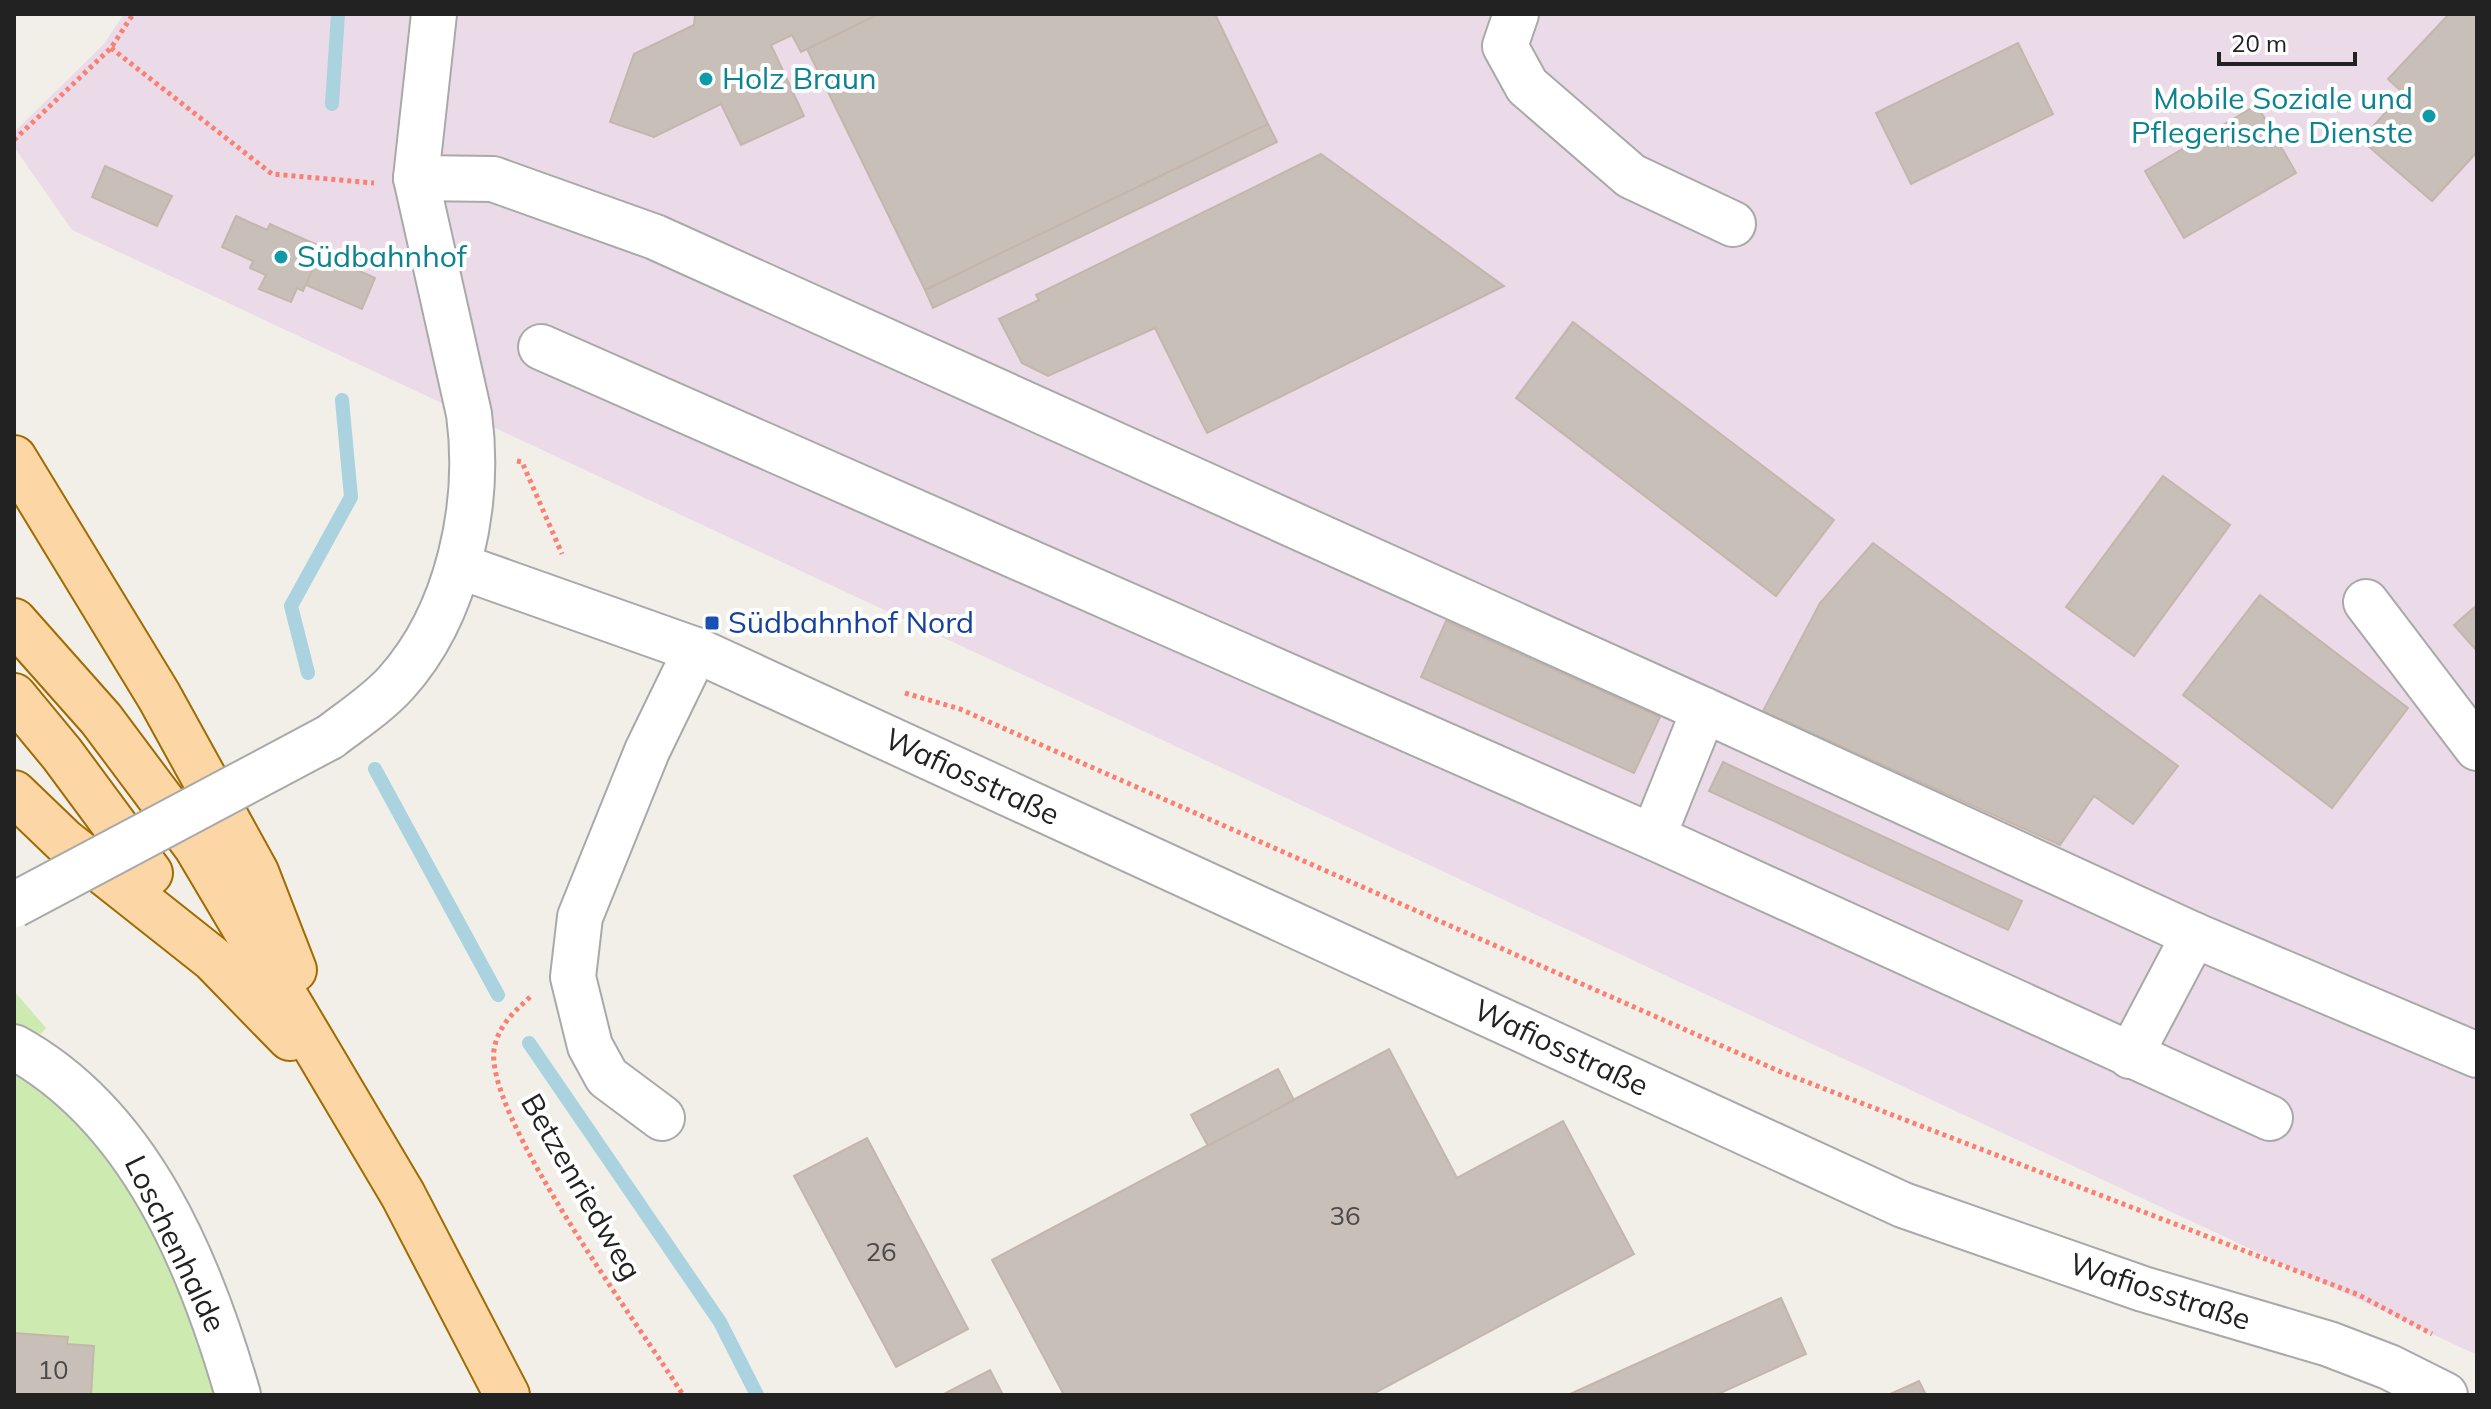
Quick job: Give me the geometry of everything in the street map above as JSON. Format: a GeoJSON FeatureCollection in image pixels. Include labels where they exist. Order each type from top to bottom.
{"type":"FeatureCollection","features":[{"type":"Feature","properties":{"kind":"main road"},"geometry":{"type":"LineString","coordinates":[[14,458],[159,696],[256,872],[340,1088]]}},
{"type":"Feature","properties":{"kind":"main road"},"geometry":{"type":"LineString","coordinates":[[14,621],[101,719],[196,846],[403,1195],[507,1395]]}},
{"type":"Feature","properties":{"kind":"main road"},"geometry":{"type":"LineString","coordinates":[[14,696],[62,754],[213,959]]}},
{"type":"Feature","properties":{"kind":"main road"},"geometry":{"type":"LineString","coordinates":[[14,793],[64,841],[213,959],[340,1088]]}},
{"type":"Feature","properties":{"kind":"street"},"geometry":{"type":"LineString","coordinates":[[14,905],[330,737],[397,682],[423,642],[459,566],[471,511],[474,445],[416,178],[434,14]]}},
{"type":"Feature","properties":{"kind":"street"},"geometry":{"type":"LineString","coordinates":[[1516,14],[1505,46],[1527,86],[1631,176],[1733,224]]}},
{"type":"Feature","properties":{"kind":"street"},"geometry":{"type":"LineString","coordinates":[[416,178],[493,179],[655,237],[1704,710],[2194,935],[2477,1055]]}},
{"type":"Feature","properties":{"kind":"street"},"geometry":{"type":"LineString","coordinates":[[541,347],[1653,837],[2270,1118]]}},
{"type":"Feature","properties":{"kind":"street","name":"Wafiosstraße"},"geometry":{"type":"LineString","coordinates":[[459,566],[696,650],[1903,1205],[2143,1289],[2329,1344],[2389,1367],[2445,1395]]}},
{"type":"Feature","properties":{"kind":"street"},"geometry":{"type":"LineString","coordinates":[[2366,602],[2477,748]]}},
{"type":"Feature","properties":{"kind":"street"},"geometry":{"type":"LineString","coordinates":[[662,1118],[607,1077],[590,1046],[573,977],[580,917],[647,751],[696,650]]}},
{"type":"Feature","properties":{"kind":"street"},"geometry":{"type":"LineString","coordinates":[[1653,837],[1704,710]]}},
{"type":"Feature","properties":{"kind":"street"},"geometry":{"type":"LineString","coordinates":[[2130,1056],[2194,935]]}},
{"type":"Feature","properties":{"kind":"street","name":"Loschenhalde"},"geometry":{"type":"LineString","coordinates":[[14,1047],[48,1065],[91,1104],[134,1153],[181,1244],[216,1324],[238,1395]]}},
{"type":"Feature","properties":{"kind":"path"},"geometry":{"type":"LineString","coordinates":[[14,140],[111,48],[133,14]]}},
{"type":"Feature","properties":{"kind":"path"},"geometry":{"type":"LineString","coordinates":[[111,48],[272,174],[356,183],[416,178]]}},
{"type":"Feature","properties":{"kind":"path"},"geometry":{"type":"LineString","coordinates":[[474,445],[522,462],[560,553],[575,559]]}},
{"type":"Feature","properties":{"kind":"path"},"geometry":{"type":"LineString","coordinates":[[891,689],[960,709],[1781,1072],[2359,1295],[2435,1336]]}},
{"type":"Feature","properties":{"kind":"path","name":"Betzenriedweg"},"geometry":{"type":"LineString","coordinates":[[573,977],[537,992],[507,1019],[494,1047],[495,1074],[534,1160],[608,1282],[683,1395]]}},
{"type":"Feature","properties":{"kind":"shaded area"},"geometry":{"type":"Polygon","coordinates":[[[124,14],[2477,14],[2477,1355],[72,230],[14,147],[14,132],[103,45],[124,14]]]}},
{"type":"Feature","properties":{"kind":"green space"},"geometry":{"type":"Polygon","coordinates":[[[14,991],[46,1028],[41,1034],[14,1026],[14,991]]]}},
{"type":"Feature","properties":{"kind":"green space"},"geometry":{"type":"Polygon","coordinates":[[[14,1051],[131,1155],[233,1395],[14,1395],[14,1051]]]}},
{"type":"Feature","properties":{"kind":"building","name":"Holz Braun"},"geometry":{"type":"Polygon","coordinates":[[[695,14],[879,14],[801,52],[792,35],[771,45],[804,116],[741,145],[721,104],[654,137],[610,122],[634,54],[694,25],[695,14]]]}},
{"type":"Feature","properties":{"kind":"building"},"geometry":{"type":"Polygon","coordinates":[[[879,14],[1215,14],[1268,124],[925,290],[807,49],[879,14]]]}},
{"type":"Feature","properties":{"kind":"building","name":"Mobile Soziale und Pflegerische Dienste"},"geometry":{"type":"Polygon","coordinates":[[[2449,14],[2477,14],[2477,152],[2432,201],[2361,140],[2403,93],[2388,79],[2449,14]]]}},
{"type":"Feature","properties":{"kind":"building"},"geometry":{"type":"Polygon","coordinates":[[[2018,43],[2053,114],[1911,184],[1876,113],[2018,43]]]}},
{"type":"Feature","properties":{"kind":"building"},"geometry":{"type":"Polygon","coordinates":[[[2257,105],[2296,173],[2184,238],[2145,171],[2257,105]]]}},
{"type":"Feature","properties":{"kind":"building"},"geometry":{"type":"Polygon","coordinates":[[[1268,124],[1277,142],[933,308],[925,290],[1268,124]]]}},
{"type":"Feature","properties":{"kind":"building"},"geometry":{"type":"Polygon","coordinates":[[[1321,154],[1504,286],[1207,433],[1155,328],[1048,376],[1022,363],[999,319],[1039,300],[1036,295],[1321,154]]]}},
{"type":"Feature","properties":{"kind":"building"},"geometry":{"type":"Polygon","coordinates":[[[105,166],[172,196],[157,226],[92,197],[105,166]]]}},
{"type":"Feature","properties":{"kind":"building","name":"Südbahnhof"},"geometry":{"type":"Polygon","coordinates":[[[236,216],[267,230],[270,224],[322,247],[303,291],[297,288],[291,302],[259,289],[266,275],[250,268],[253,261],[222,247],[236,216]]]}},
{"type":"Feature","properties":{"kind":"building"},"geometry":{"type":"Polygon","coordinates":[[[320,253],[375,278],[362,309],[306,285],[320,253]]]}},
{"type":"Feature","properties":{"kind":"building"},"geometry":{"type":"Polygon","coordinates":[[[1573,322],[1834,520],[1776,596],[1516,398],[1573,322]]]}},
{"type":"Feature","properties":{"kind":"building"},"geometry":{"type":"Polygon","coordinates":[[[2163,476],[2230,525],[2134,656],[2066,607],[2163,476]]]}},
{"type":"Feature","properties":{"kind":"building"},"geometry":{"type":"Polygon","coordinates":[[[1873,543],[2178,766],[2133,824],[2094,796],[2060,845],[1763,711],[1820,603],[1873,543]]]}},
{"type":"Feature","properties":{"kind":"building"},"geometry":{"type":"Polygon","coordinates":[[[2260,595],[2408,708],[2332,808],[2183,695],[2260,595]]]}},
{"type":"Feature","properties":{"kind":"building"},"geometry":{"type":"Polygon","coordinates":[[[2477,605],[2477,651],[2454,625],[2477,605]]]}},
{"type":"Feature","properties":{"kind":"building"},"geometry":{"type":"Polygon","coordinates":[[[1446,621],[1660,717],[1634,773],[1421,677],[1446,621]]]}},
{"type":"Feature","properties":{"kind":"building"},"geometry":{"type":"Polygon","coordinates":[[[1723,762],[2022,901],[2008,930],[1709,791],[1723,762]]]}},
{"type":"Feature","properties":{"kind":"building"},"geometry":{"type":"Polygon","coordinates":[[[1389,1049],[1457,1178],[1563,1121],[1634,1254],[1371,1395],[1064,1395],[992,1260],[1389,1049]]]}},
{"type":"Feature","properties":{"kind":"building"},"geometry":{"type":"Polygon","coordinates":[[[1278,1069],[1294,1100],[1208,1146],[1191,1115],[1278,1069]]]}},
{"type":"Feature","properties":{"kind":"building"},"geometry":{"type":"Polygon","coordinates":[[[867,1138],[968,1329],[896,1367],[794,1176],[867,1138]]]}},
{"type":"Feature","properties":{"kind":"building"},"geometry":{"type":"Polygon","coordinates":[[[1781,1298],[1806,1354],[1716,1395],[1568,1395],[1781,1298]]]}},
{"type":"Feature","properties":{"kind":"building"},"geometry":{"type":"Polygon","coordinates":[[[14,1333],[68,1337],[67,1344],[94,1346],[91,1395],[14,1395],[14,1333]]]}},
{"type":"Feature","properties":{"kind":"building"},"geometry":{"type":"Polygon","coordinates":[[[990,1370],[1003,1395],[942,1395],[990,1370]]]}},
{"type":"Feature","properties":{"kind":"building"},"geometry":{"type":"Polygon","coordinates":[[[1919,1381],[1926,1395],[1888,1395],[1919,1381]]]}},
{"type":"Feature","properties":{"kind":"waterway"},"geometry":{"type":"LineString","coordinates":[[332,104],[338,14]]}},
{"type":"Feature","properties":{"kind":"waterway"},"geometry":{"type":"LineString","coordinates":[[308,673],[291,606],[351,497],[342,400]]}},
{"type":"Feature","properties":{"kind":"waterway"},"geometry":{"type":"LineString","coordinates":[[375,769],[498,995]]}},
{"type":"Feature","properties":{"kind":"waterway"},"geometry":{"type":"LineString","coordinates":[[529,1043],[720,1322],[757,1395]]}},
{"type":"Feature","properties":{"kind":"place","name":"Holz Braun"},"geometry":{"type":"Point","coordinates":[706,79]}},
{"type":"Feature","properties":{"kind":"place","name":"Mobile Soziale und Pflegerische Dienste"},"geometry":{"type":"Point","coordinates":[2429,116]}},
{"type":"Feature","properties":{"kind":"place","name":"Südbahnhof"},"geometry":{"type":"Point","coordinates":[281,257]}},
{"type":"Feature","properties":{"kind":"place","name":"Südbahnhof Nord"},"geometry":{"type":"Point","coordinates":[712,623]}}]}
